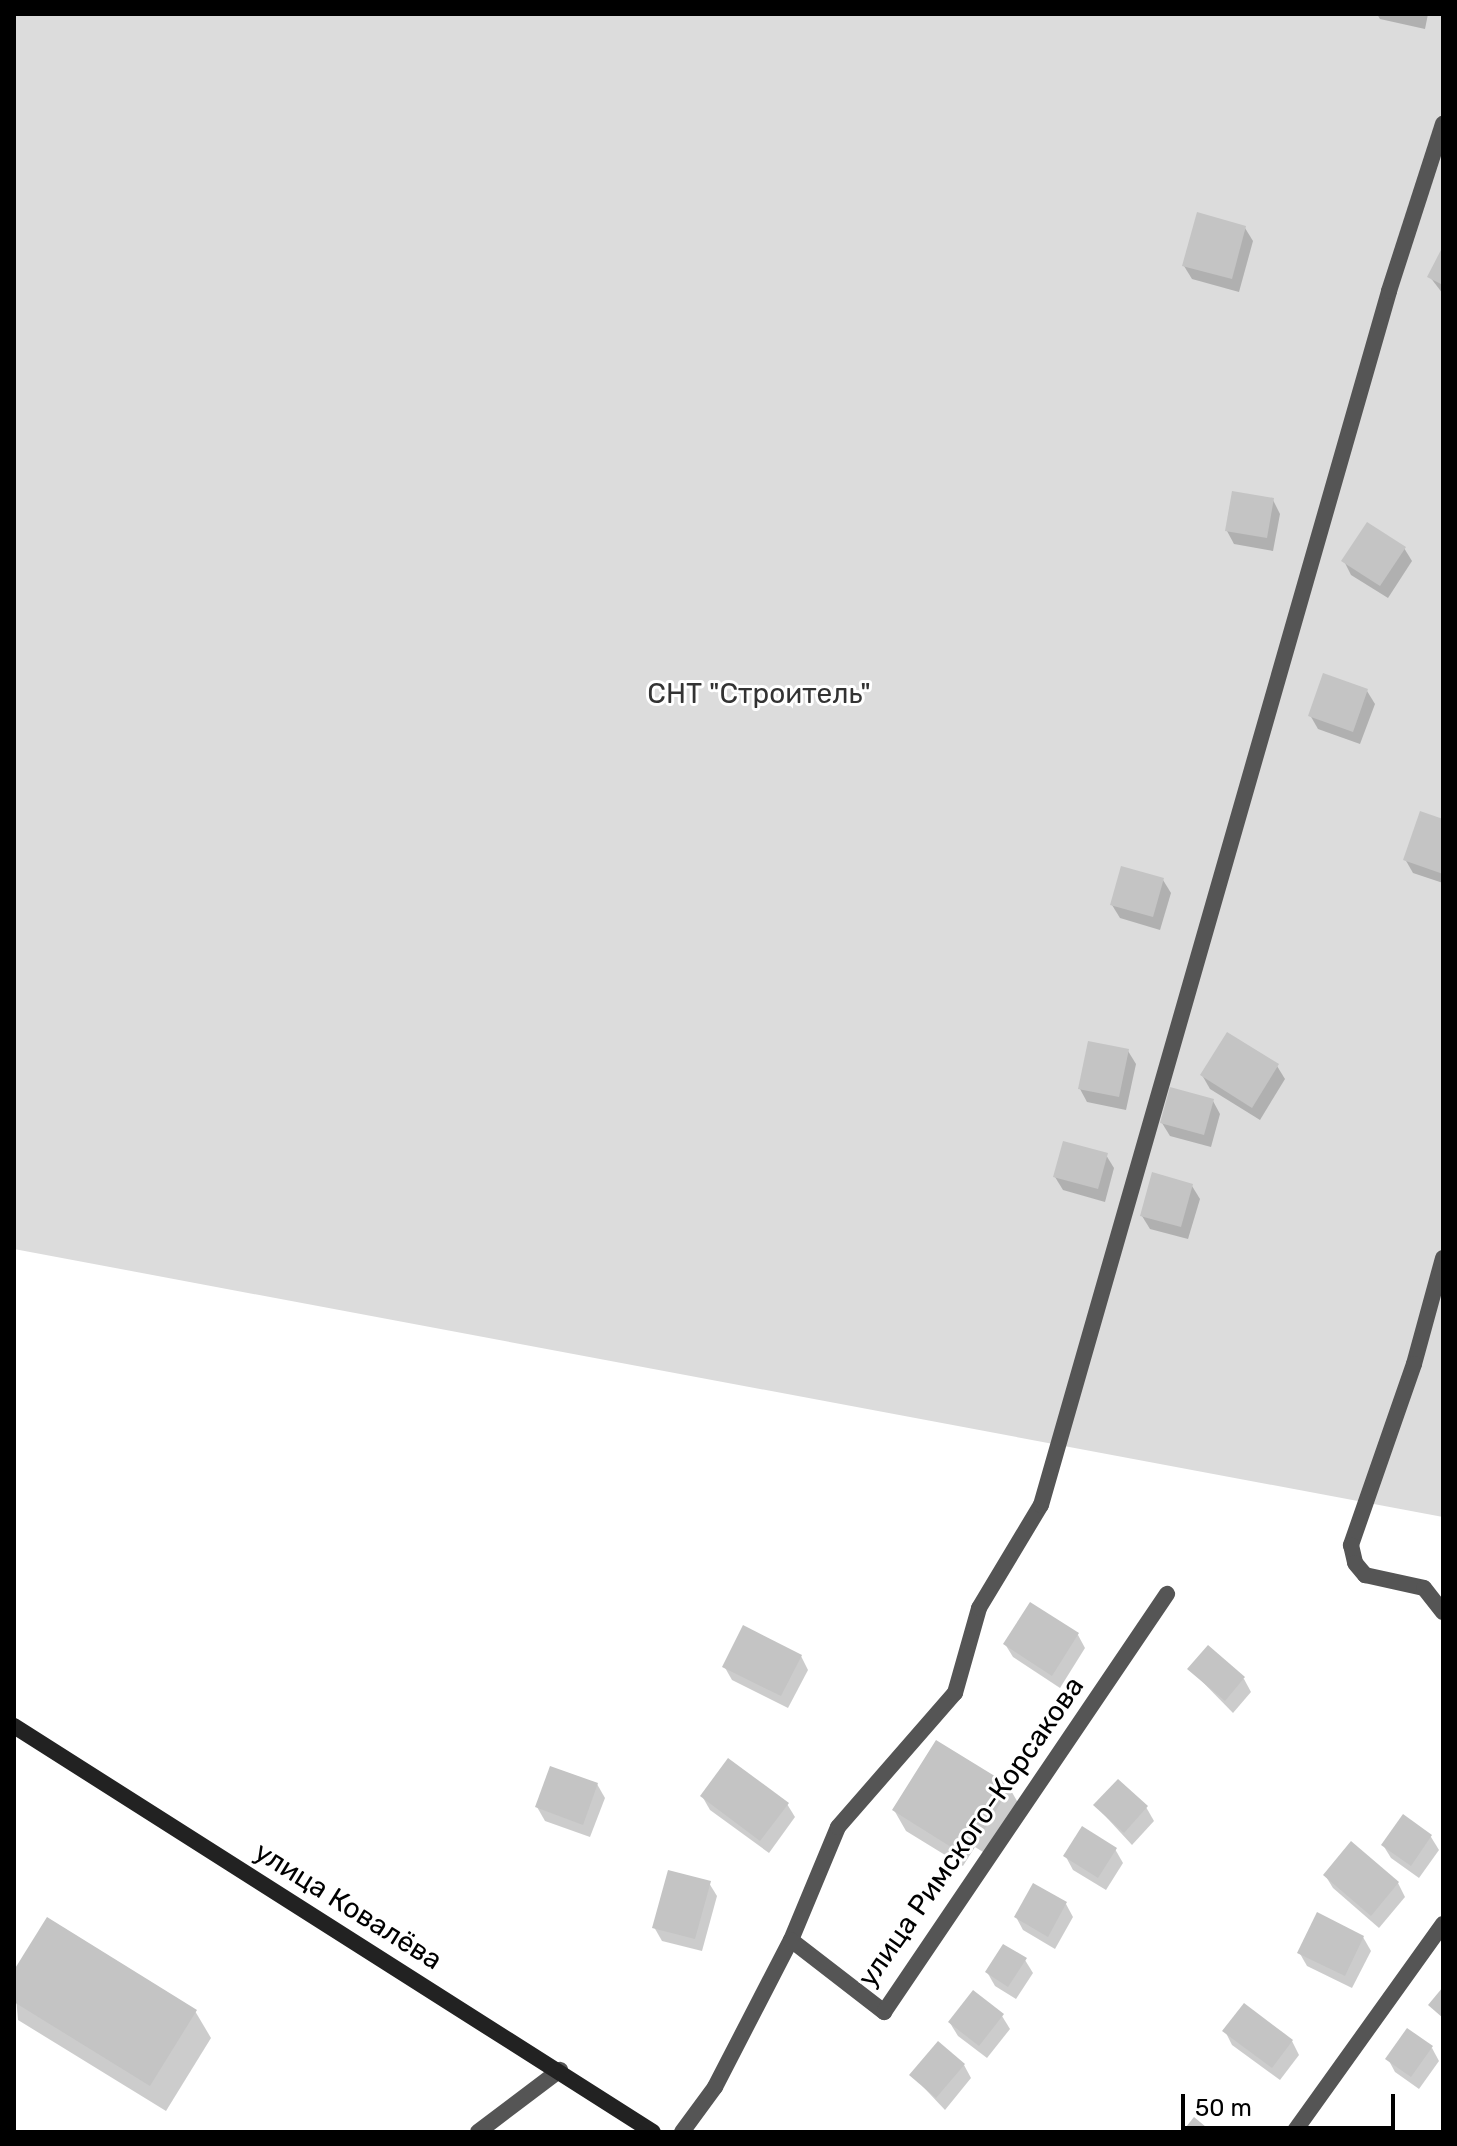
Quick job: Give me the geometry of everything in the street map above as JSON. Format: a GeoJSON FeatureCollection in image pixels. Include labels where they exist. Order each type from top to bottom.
{"type":"FeatureCollection","features":[{"type":"Feature","properties":{"kind":"street"},"geometry":{"type":"LineString","coordinates":[[682,2132],[715,2087],[791,1940],[838,1827],[955,1693],[979,1608],[1041,1505],[1389,291],[1443,124]]}},
{"type":"Feature","properties":{"kind":"street"},"geometry":{"type":"LineString","coordinates":[[1443,1258],[1414,1364],[1351,1545],[1355,1563],[1365,1575],[1424,1588],[1443,1612]]}},
{"type":"Feature","properties":{"kind":"street","name":"улица Римского-Корсакова"},"geometry":{"type":"LineString","coordinates":[[791,1940],[884,2012],[1167,1594]]}},
{"type":"Feature","properties":{"kind":"street","name":"улица Ковалёва"},"geometry":{"type":"LineString","coordinates":[[14,1726],[560,2070],[653,2132]]}},
{"type":"Feature","properties":{"kind":"street"},"geometry":{"type":"LineString","coordinates":[[1294,2132],[1443,1924]]}},
{"type":"Feature","properties":{"kind":"street"},"geometry":{"type":"LineString","coordinates":[[478,2132],[560,2070]]}},
{"type":"Feature","properties":{"kind":"green space","name":"СНТ \"Строитель\""},"geometry":{"type":"Polygon","coordinates":[[[14,14],[1443,14],[1443,1517],[14,1249],[14,14]]]}},
{"type":"Feature","properties":{"kind":"building"},"geometry":{"type":"Polygon","coordinates":[[[1197,212],[1246,226],[1232,279],[1182,266],[1197,212]]]}},
{"type":"Feature","properties":{"kind":"building"},"geometry":{"type":"Polygon","coordinates":[[[1443,246],[1443,285],[1427,277],[1443,246]]]}},
{"type":"Feature","properties":{"kind":"building"},"geometry":{"type":"Polygon","coordinates":[[[1232,491],[1274,498],[1267,538],[1225,531],[1232,491]]]}},
{"type":"Feature","properties":{"kind":"building"},"geometry":{"type":"Polygon","coordinates":[[[1367,522],[1406,547],[1380,586],[1341,561],[1367,522]]]}},
{"type":"Feature","properties":{"kind":"building"},"geometry":{"type":"Polygon","coordinates":[[[1323,673],[1368,689],[1353,732],[1308,716],[1323,673]]]}},
{"type":"Feature","properties":{"kind":"building"},"geometry":{"type":"Polygon","coordinates":[[[1420,811],[1443,819],[1443,874],[1403,860],[1420,811]]]}},
{"type":"Feature","properties":{"kind":"building"},"geometry":{"type":"Polygon","coordinates":[[[1121,866],[1164,878],[1153,917],[1110,905],[1121,866]]]}},
{"type":"Feature","properties":{"kind":"building"},"geometry":{"type":"Polygon","coordinates":[[[1227,1032],[1279,1064],[1252,1108],[1200,1075],[1227,1032]]]}},
{"type":"Feature","properties":{"kind":"building"},"geometry":{"type":"Polygon","coordinates":[[[1088,1041],[1129,1049],[1119,1097],[1078,1089],[1088,1041]]]}},
{"type":"Feature","properties":{"kind":"building"},"geometry":{"type":"Polygon","coordinates":[[[1170,1087],[1214,1099],[1204,1135],[1160,1123],[1170,1087]]]}},
{"type":"Feature","properties":{"kind":"building"},"geometry":{"type":"Polygon","coordinates":[[[1063,1141],[1108,1153],[1098,1189],[1053,1177],[1063,1141]]]}},
{"type":"Feature","properties":{"kind":"building"},"geometry":{"type":"Polygon","coordinates":[[[1152,1172],[1193,1184],[1181,1227],[1140,1216],[1152,1172]]]}},
{"type":"Feature","properties":{"kind":"building"},"geometry":{"type":"Polygon","coordinates":[[[1030,1602],[1079,1633],[1052,1676],[1003,1644],[1030,1602]]]}},
{"type":"Feature","properties":{"kind":"building"},"geometry":{"type":"Polygon","coordinates":[[[743,1625],[802,1655],[781,1696],[722,1667],[743,1625]]]}},
{"type":"Feature","properties":{"kind":"building"},"geometry":{"type":"Polygon","coordinates":[[[1208,1645],[1245,1677],[1225,1701],[1187,1669],[1208,1645]]]}},
{"type":"Feature","properties":{"kind":"building"},"geometry":{"type":"Polygon","coordinates":[[[936,1740],[1011,1786],[979,1838],[963,1828],[951,1847],[892,1810],[936,1740]]]}},
{"type":"Feature","properties":{"kind":"building"},"geometry":{"type":"Polygon","coordinates":[[[728,1758],[789,1803],[760,1841],[700,1796],[728,1758]]]}},
{"type":"Feature","properties":{"kind":"building"},"geometry":{"type":"Polygon","coordinates":[[[550,1766],[598,1783],[583,1825],[535,1807],[550,1766]]]}},
{"type":"Feature","properties":{"kind":"building"},"geometry":{"type":"Polygon","coordinates":[[[1118,1779],[1148,1806],[1124,1833],[1093,1805],[1118,1779]]]}},
{"type":"Feature","properties":{"kind":"building"},"geometry":{"type":"Polygon","coordinates":[[[1403,1814],[1432,1835],[1411,1866],[1381,1845],[1403,1814]]]}},
{"type":"Feature","properties":{"kind":"building"},"geometry":{"type":"Polygon","coordinates":[[[1082,1826],[1117,1848],[1098,1878],[1063,1856],[1082,1826]]]}},
{"type":"Feature","properties":{"kind":"building"},"geometry":{"type":"Polygon","coordinates":[[[1351,1841],[1399,1882],[1371,1916],[1323,1875],[1351,1841]]]}},
{"type":"Feature","properties":{"kind":"building"},"geometry":{"type":"Polygon","coordinates":[[[668,1870],[711,1881],[695,1939],[652,1928],[668,1870]]]}},
{"type":"Feature","properties":{"kind":"building"},"geometry":{"type":"Polygon","coordinates":[[[1033,1883],[1067,1902],[1048,1937],[1014,1917],[1033,1883]]]}},
{"type":"Feature","properties":{"kind":"building"},"geometry":{"type":"Polygon","coordinates":[[[1317,1912],[1364,1936],[1345,1976],[1297,1953],[1317,1912]]]}},
{"type":"Feature","properties":{"kind":"building"},"geometry":{"type":"Polygon","coordinates":[[[47,1917],[197,2010],[150,2086],[14,2002],[14,1970],[47,1917]]]}},
{"type":"Feature","properties":{"kind":"building"},"geometry":{"type":"Polygon","coordinates":[[[1003,1944],[1027,1958],[1008,1987],[985,1972],[1003,1944]]]}},
{"type":"Feature","properties":{"kind":"building"},"geometry":{"type":"Polygon","coordinates":[[[1443,1987],[1443,2018],[1428,2005],[1443,1987]]]}},
{"type":"Feature","properties":{"kind":"building"},"geometry":{"type":"Polygon","coordinates":[[[973,1990],[1004,2014],[979,2046],[948,2022],[973,1990]]]}},
{"type":"Feature","properties":{"kind":"building"},"geometry":{"type":"Polygon","coordinates":[[[1244,2003],[1293,2040],[1272,2068],[1222,2031],[1244,2003]]]}},
{"type":"Feature","properties":{"kind":"building"},"geometry":{"type":"Polygon","coordinates":[[[1407,2028],[1433,2046],[1411,2077],[1385,2059],[1407,2028]]]}},
{"type":"Feature","properties":{"kind":"building"},"geometry":{"type":"Polygon","coordinates":[[[938,2041],[965,2064],[936,2098],[909,2075],[938,2041]]]}},
{"type":"Feature","properties":{"kind":"building"},"geometry":{"type":"Polygon","coordinates":[[[1194,2117],[1212,2132],[1182,2132],[1194,2117]]]}}]}
